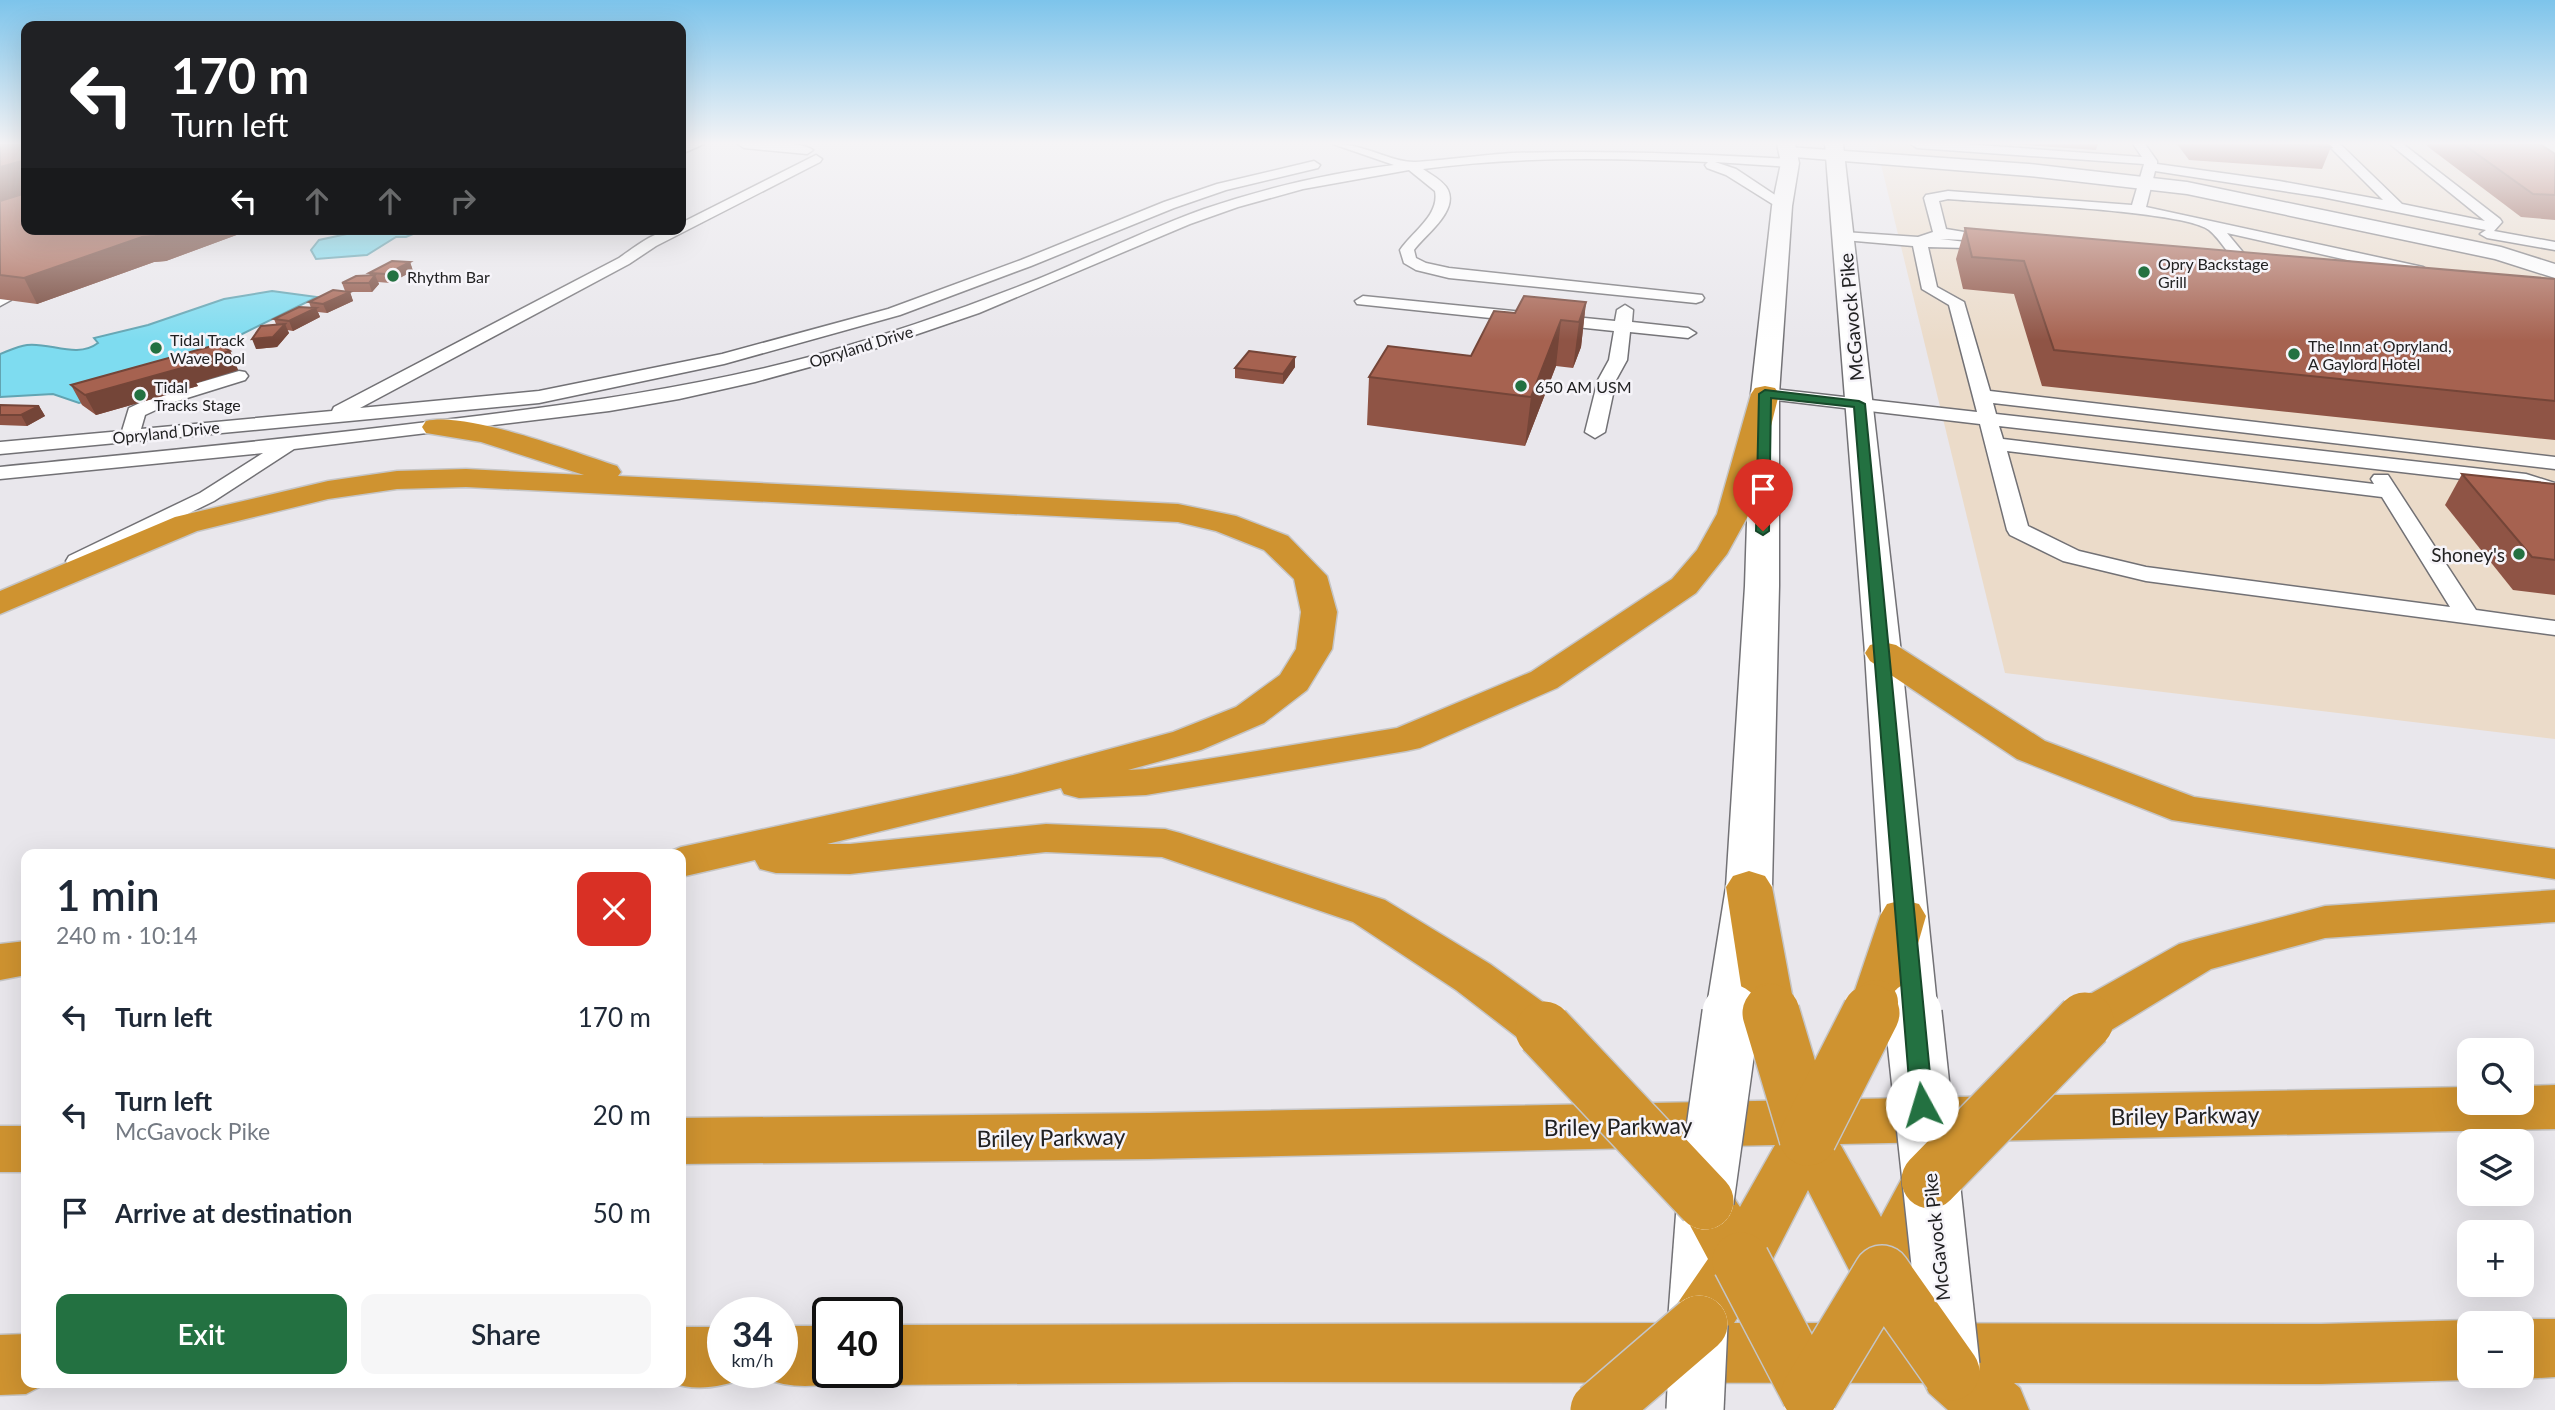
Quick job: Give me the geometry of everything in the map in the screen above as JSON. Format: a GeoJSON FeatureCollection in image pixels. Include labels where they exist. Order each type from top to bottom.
{"type":"FeatureCollection","features":[{"type":"Feature","properties":{"kind":"highway"},"geometry":{"type":"LineString","coordinates":[[1014,788],[1146,782],[1406,739],[1544,680],[1675,593],[1711,554],[1734,514],[1765,394]]}},
{"type":"Feature","properties":{"kind":"highway"},"geometry":{"type":"LineString","coordinates":[[436,427],[485,434],[665,488]]}},
{"type":"Feature","properties":{"kind":"highway"},"geometry":{"type":"LineString","coordinates":[[0,602],[186,524],[328,490],[397,480],[466,478],[1178,513],[1225,523],[1276,543],[1310,576],[1319,612],[1314,649],[1294,682],[1250,715],[1187,741],[1014,788],[695,860]]}},
{"type":"Feature","properties":{"kind":"highway"},"geometry":{"type":"LineString","coordinates":[[1883,653],[2031,750],[2186,810],[2555,864]]}},
{"type":"Feature","properties":{"kind":"highway"},"geometry":{"type":"LineString","coordinates":[[695,860],[850,859],[1046,838],[1165,843],[1369,911],[1473,977],[1544,1030],[1705,1201],[1741,1261],[1811,1404]]}},
{"type":"Feature","properties":{"kind":"highway"},"geometry":{"type":"LineString","coordinates":[[1811,1404],[1882,1275],[1930,1180],[2085,1021],[2196,956],[2325,922],[2555,906]]}},
{"type":"Feature","properties":{"kind":"highway"},"geometry":{"type":"LineString","coordinates":[[1599,1410],[1699,1324],[1741,1261],[1808,1137],[1894,1004],[1903,916]]}},
{"type":"Feature","properties":{"kind":"highway"},"geometry":{"type":"LineString","coordinates":[[0,962],[21,959]]}},
{"type":"Feature","properties":{"kind":"highway"},"geometry":{"type":"LineString","coordinates":[[1750,1009],[1808,1137],[1882,1275],[1968,1397]]}},
{"type":"Feature","properties":{"kind":"highway","name":"Briley Parkway"},"geometry":{"type":"LineString","coordinates":[[686,1141],[1163,1136],[2555,1107]]}},
{"type":"Feature","properties":{"kind":"highway"},"geometry":{"type":"LineString","coordinates":[[0,1149],[21,1149]]}},
{"type":"Feature","properties":{"kind":"highway"},"geometry":{"type":"LineString","coordinates":[[2534,1349],[2555,1348]]}},
{"type":"Feature","properties":{"kind":"highway"},"geometry":{"type":"LineString","coordinates":[[903,1355],[1234,1352],[2321,1354],[2457,1350]]}},
{"type":"Feature","properties":{"kind":"highway"},"geometry":{"type":"LineString","coordinates":[[686,1357],[707,1357]]}},
{"type":"Feature","properties":{"kind":"highway"},"geometry":{"type":"LineString","coordinates":[[0,1365],[21,1364]]}},
{"type":"Feature","properties":{"kind":"street"},"geometry":{"type":"LineString","coordinates":[[1695,1410],[1705,1201],[1750,1009],[1749,887],[1762,586],[1765,394],[1782,210]]}},
{"type":"Feature","properties":{"kind":"street","name":"McGavock Pike"},"geometry":{"type":"LineString","coordinates":[[1841,210],[1883,653],[1903,916]]}},
{"type":"Feature","properties":{"kind":"street"},"geometry":{"type":"LineString","coordinates":[[2245,210],[2444,266],[2555,287]]}},
{"type":"Feature","properties":{"kind":"street"},"geometry":{"type":"LineString","coordinates":[[2309,210],[2485,237],[2555,271]]}},
{"type":"Feature","properties":{"kind":"street"},"geometry":{"type":"LineString","coordinates":[[2444,266],[2485,237]]}},
{"type":"Feature","properties":{"kind":"street","name":"McGavock Pike"},"geometry":{"type":"LineString","coordinates":[[1894,1004],[1930,1180],[1968,1397]]}},
{"type":"Feature","properties":{"kind":"lane"},"geometry":{"type":"LineString","coordinates":[[686,226],[713,210]]}},
{"type":"Feature","properties":{"kind":"lane","name":"Opryland Drive"},"geometry":{"type":"LineString","coordinates":[[0,448],[539,397],[724,359],[894,312],[1162,210]]}},
{"type":"Feature","properties":{"kind":"lane","name":"Opryland Drive"},"geometry":{"type":"LineString","coordinates":[[0,473],[289,445],[597,407],[745,380],[957,317],[1217,210]]}},
{"type":"Feature","properties":{"kind":"lane","name":"Opryland Drive"},"geometry":{"type":"LineString","coordinates":[[1441,210],[1407,250],[1409,260],[1421,267],[1628,291]]}},
{"type":"Feature","properties":{"kind":"lane"},"geometry":{"type":"LineString","coordinates":[[1934,210],[1940,233]]}},
{"type":"Feature","properties":{"kind":"lane"},"geometry":{"type":"LineString","coordinates":[[2174,210],[2181,217],[2213,226],[2444,266]]}},
{"type":"Feature","properties":{"kind":"lane"},"geometry":{"type":"LineString","coordinates":[[2408,210],[2485,237],[2555,246]]}},
{"type":"Feature","properties":{"kind":"lane"},"geometry":{"type":"LineString","coordinates":[[2480,210],[2495,222],[2485,237]]}},
{"type":"Feature","properties":{"kind":"lane"},"geometry":{"type":"LineString","coordinates":[[2213,226],[2255,269],[2223,268]]}},
{"type":"Feature","properties":{"kind":"lane"},"geometry":{"type":"LineString","coordinates":[[1920,242],[1940,233],[1979,237]]}},
{"type":"Feature","properties":{"kind":"lane"},"geometry":{"type":"LineString","coordinates":[[332,416],[670,235]]}},
{"type":"Feature","properties":{"kind":"lane"},"geometry":{"type":"LineString","coordinates":[[1844,236],[1961,245]]}},
{"type":"Feature","properties":{"kind":"lane"},"geometry":{"type":"LineString","coordinates":[[1920,242],[1930,289],[1956,302],[2018,530],[2071,556],[2146,574],[2555,628]]}},
{"type":"Feature","properties":{"kind":"lane"},"geometry":{"type":"LineString","coordinates":[[395,380],[460,363],[584,300],[656,244]]}},
{"type":"Feature","properties":{"kind":"lane"},"geometry":{"type":"LineString","coordinates":[[395,380],[398,368],[429,350],[656,244]]}},
{"type":"Feature","properties":{"kind":"lane"},"geometry":{"type":"LineString","coordinates":[[418,375],[575,296],[624,261]]}},
{"type":"Feature","properties":{"kind":"lane"},"geometry":{"type":"LineString","coordinates":[[1595,432],[1607,380],[1618,360],[1628,291],[1696,298]]}},
{"type":"Feature","properties":{"kind":"lane"},"geometry":{"type":"LineString","coordinates":[[1363,301],[1688,333]]}},
{"type":"Feature","properties":{"kind":"lane"},"geometry":{"type":"LineString","coordinates":[[130,436],[136,412],[164,399],[239,376]]}},
{"type":"Feature","properties":{"kind":"lane"},"geometry":{"type":"LineString","coordinates":[[1765,394],[2526,480],[2555,490]]}},
{"type":"Feature","properties":{"kind":"lane"},"geometry":{"type":"LineString","coordinates":[[1981,396],[2555,463]]}},
{"type":"Feature","properties":{"kind":"lane","name":"Opryland Drive"},"geometry":{"type":"LineString","coordinates":[[0,602],[207,497],[332,416]]}},
{"type":"Feature","properties":{"kind":"lane"},"geometry":{"type":"LineString","coordinates":[[1994,444],[2389,492]]}},
{"type":"Feature","properties":{"kind":"lane"},"geometry":{"type":"LineString","coordinates":[[2226,446],[2238,474]]}},
{"type":"Feature","properties":{"kind":"lane"},"geometry":{"type":"LineString","coordinates":[[2371,463],[2468,617]]}},
{"type":"Feature","properties":{"kind":"shaded area"},"geometry":{"type":"Polygon","coordinates":[[[1892,210],[2555,210],[2555,739],[2005,673],[1892,210]]]}},
{"type":"Feature","properties":{"kind":"water"},"geometry":{"type":"Polygon","coordinates":[[[342,235],[411,235],[396,237],[367,255],[316,259],[311,250],[319,240],[342,235]]]}},
{"type":"Feature","properties":{"kind":"water","name":"Tidal Track Wave Pool"},"geometry":{"type":"Polygon","coordinates":[[[272,291],[317,297],[234,338],[223,353],[226,362],[79,403],[53,394],[0,397],[0,354],[36,345],[72,350],[90,348],[98,343],[94,338],[148,325],[224,299],[272,291]]]}},
{"type":"Feature","properties":{"kind":"building"},"geometry":{"type":"Polygon","coordinates":[[[0,210],[21,210],[21,235],[158,235],[142,237],[24,278],[0,275],[0,210]]]}},
{"type":"Feature","properties":{"kind":"building","name":"The Inn at Opryland, A Gaylord Hotel"},"geometry":{"type":"Polygon","coordinates":[[[1965,228],[2555,279],[2555,401],[2054,350],[2024,261],[1972,257],[1965,228]]]}},
{"type":"Feature","properties":{"kind":"building"},"geometry":{"type":"Polygon","coordinates":[[[392,261],[410,262],[387,274],[369,273],[392,261]]]}},
{"type":"Feature","properties":{"kind":"building"},"geometry":{"type":"Polygon","coordinates":[[[375,275],[369,283],[342,283],[356,276],[375,275]]]}},
{"type":"Feature","properties":{"kind":"building"},"geometry":{"type":"Polygon","coordinates":[[[333,290],[350,292],[323,304],[309,302],[333,290]]]}},
{"type":"Feature","properties":{"kind":"building"},"geometry":{"type":"Polygon","coordinates":[[[1524,296],[1586,302],[1579,322],[1561,320],[1531,397],[1369,377],[1388,346],[1471,356],[1494,311],[1515,313],[1524,296]]]}},
{"type":"Feature","properties":{"kind":"building"},"geometry":{"type":"Polygon","coordinates":[[[299,307],[316,308],[289,321],[274,319],[299,307]]]}},
{"type":"Feature","properties":{"kind":"building"},"geometry":{"type":"Polygon","coordinates":[[[285,324],[273,337],[252,339],[261,326],[285,324]]]}},
{"type":"Feature","properties":{"kind":"building"},"geometry":{"type":"Polygon","coordinates":[[[219,344],[230,351],[185,364],[189,366],[85,395],[71,385],[219,344]]]}},
{"type":"Feature","properties":{"kind":"building"},"geometry":{"type":"Polygon","coordinates":[[[1249,351],[1295,357],[1283,374],[1235,368],[1249,351]]]}},
{"type":"Feature","properties":{"kind":"building"},"geometry":{"type":"Polygon","coordinates":[[[0,405],[39,406],[21,415],[0,415],[0,405]]]}},
{"type":"Feature","properties":{"kind":"building"},"geometry":{"type":"Polygon","coordinates":[[[2462,474],[2555,484],[2555,560],[2532,557],[2462,474]]]}},
{"type":"Feature","properties":{"kind":"place","name":"Opry Backstage Grill"},"geometry":{"type":"Point","coordinates":[2144,272]}},
{"type":"Feature","properties":{"kind":"place","name":"Rhythm Bar"},"geometry":{"type":"Point","coordinates":[393,276]}},
{"type":"Feature","properties":{"kind":"place","name":"Tidal Track Wave Pool"},"geometry":{"type":"Point","coordinates":[156,348]}},
{"type":"Feature","properties":{"kind":"place","name":"The Inn at Opryland, A Gaylord Hotel"},"geometry":{"type":"Point","coordinates":[2294,354]}},
{"type":"Feature","properties":{"kind":"place","name":"650 AM USM"},"geometry":{"type":"Point","coordinates":[1521,386]}},
{"type":"Feature","properties":{"kind":"place","name":"Tidal Tracks Stage"},"geometry":{"type":"Point","coordinates":[140,395]}},
{"type":"Feature","properties":{"kind":"place","name":"Shoney's"},"geometry":{"type":"Point","coordinates":[2519,554]}},
{"type":"Feature","properties":{"kind":"route"},"geometry":{"type":"LineString","coordinates":[[1763,531],[1765,394],[1859,404],[1922,1105]]}}]}
